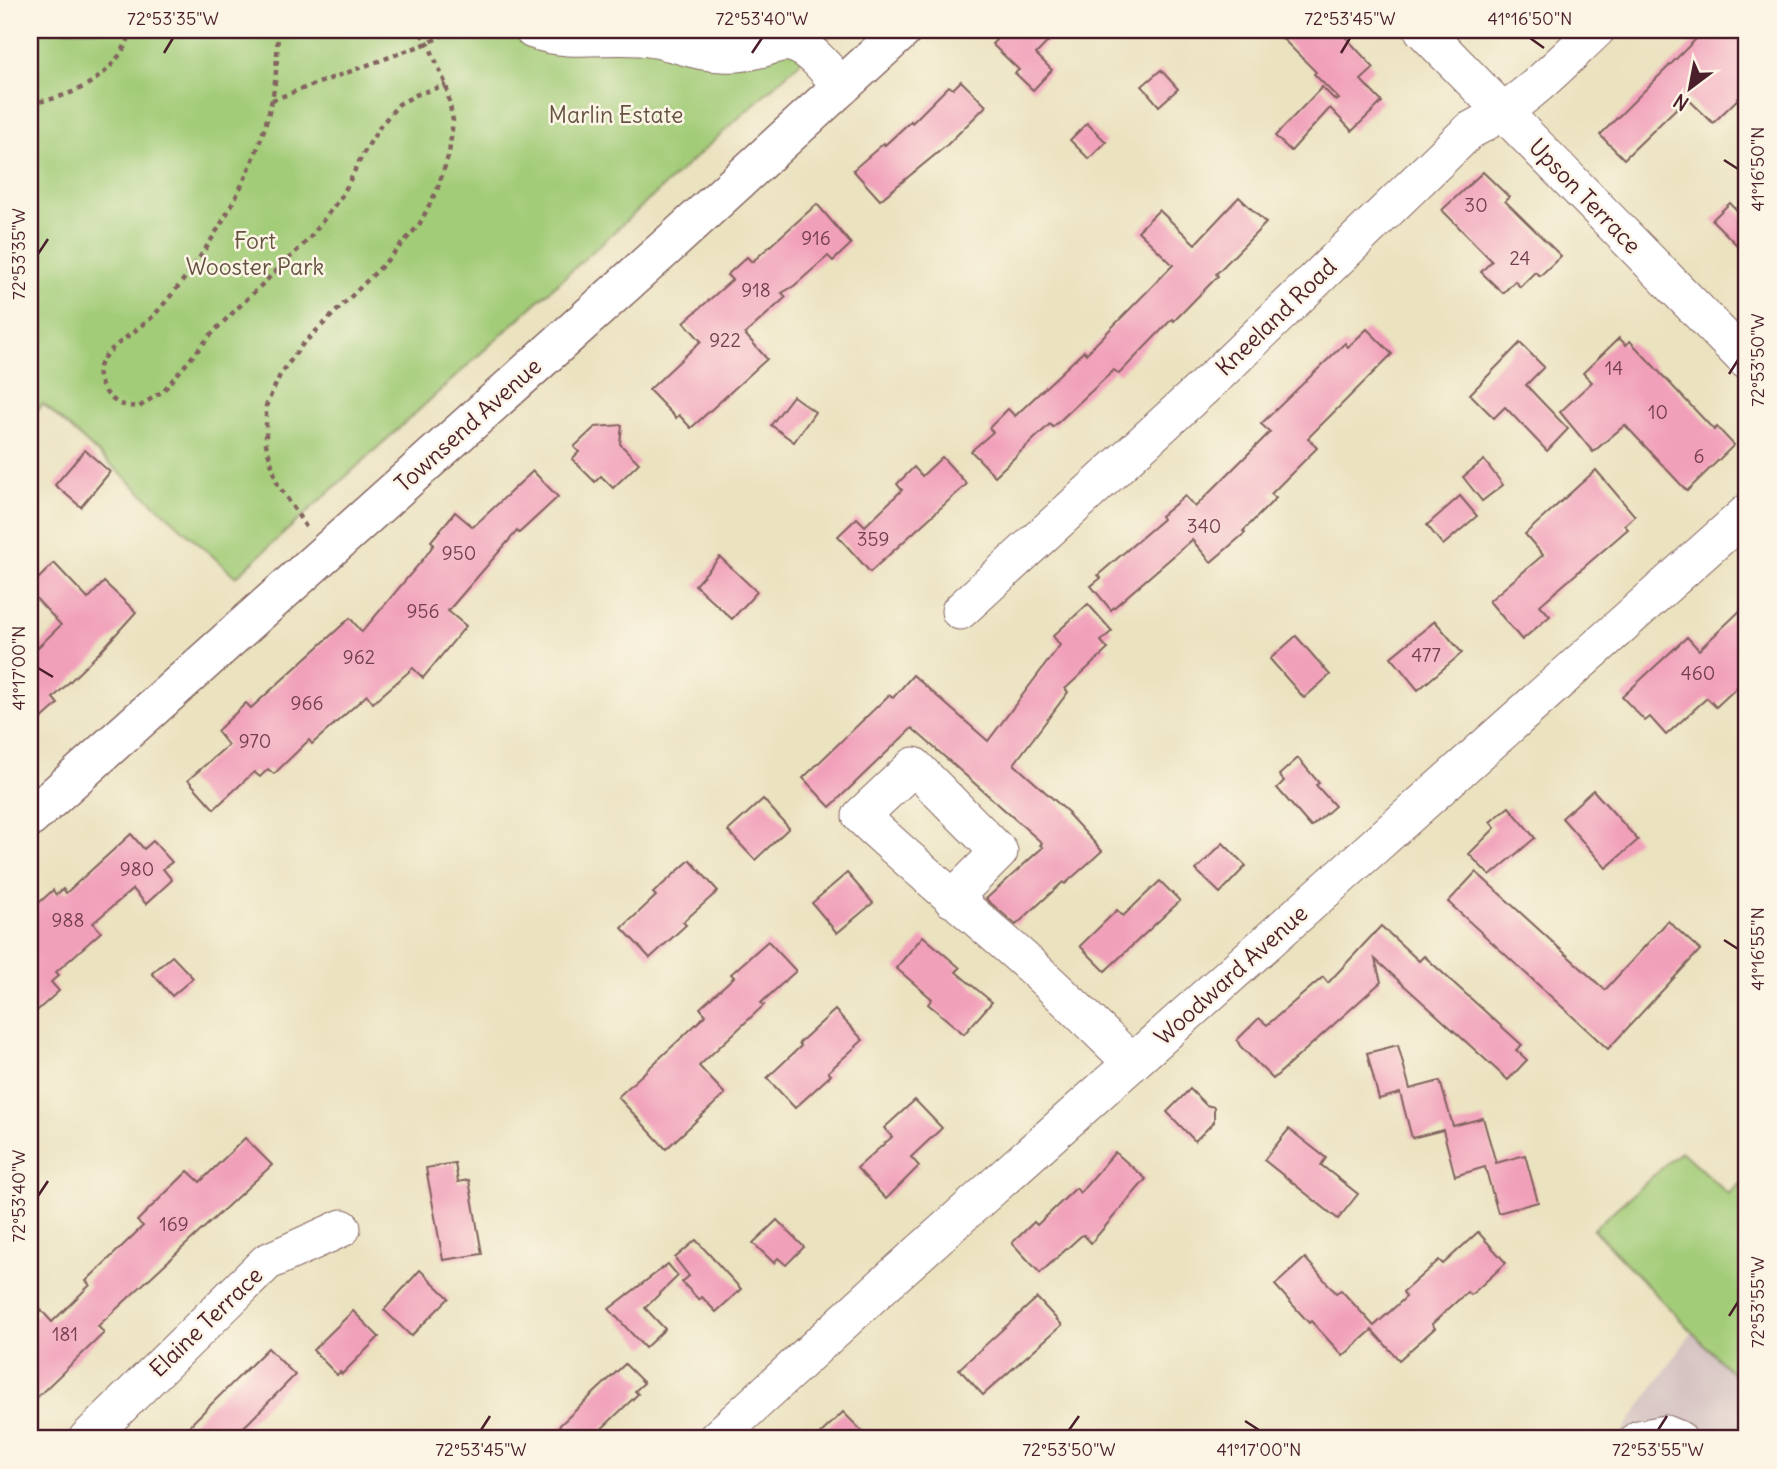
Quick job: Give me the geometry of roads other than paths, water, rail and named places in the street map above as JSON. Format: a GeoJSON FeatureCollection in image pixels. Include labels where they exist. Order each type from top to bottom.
{"type":"FeatureCollection","features":[{"type":"Feature","properties":{"kind":"main road","name":"Townsend Avenue"},"geometry":{"type":"LineString","coordinates":[[30,818],[903,30]]}},
{"type":"Feature","properties":{"kind":"street"},"geometry":{"type":"LineString","coordinates":[[533,30],[570,38],[654,38],[688,48],[723,53],[760,49],[776,43],[791,43],[808,50],[842,87]]}},
{"type":"Feature","properties":{"kind":"street","name":"Upson Terrace"},"geometry":{"type":"LineString","coordinates":[[1423,30],[1747,361]]}},
{"type":"Feature","properties":{"kind":"street","name":"Kneeland Road"},"geometry":{"type":"LineString","coordinates":[[960,611],[1217,374],[1469,131],[1504,113],[1538,86],[1596,30]]}},
{"type":"Feature","properties":{"kind":"street","name":"Woodward Avenue"},"geometry":{"type":"LineString","coordinates":[[716,1439],[860,1306],[1747,513]]}},
{"type":"Feature","properties":{"kind":"street"},"geometry":{"type":"LineString","coordinates":[[952,899],[1023,959],[1132,1063]]}},
{"type":"Feature","properties":{"kind":"street","name":"Elaine Terrace"},"geometry":{"type":"LineString","coordinates":[[87,1439],[267,1262],[342,1228]]}},
{"type":"Feature","properties":{"kind":"street"},"geometry":{"type":"LineString","coordinates":[[1639,1439],[1666,1434],[1678,1439]]}},
{"type":"Feature","properties":{"kind":"park label","name":"Marlin Estate"},"geometry":{"type":"Point","coordinates":[616,115]}},
{"type":"Feature","properties":{"kind":"park label","name":"Fort Wooster Park"},"geometry":{"type":"Point","coordinates":[255,254]}}]}
